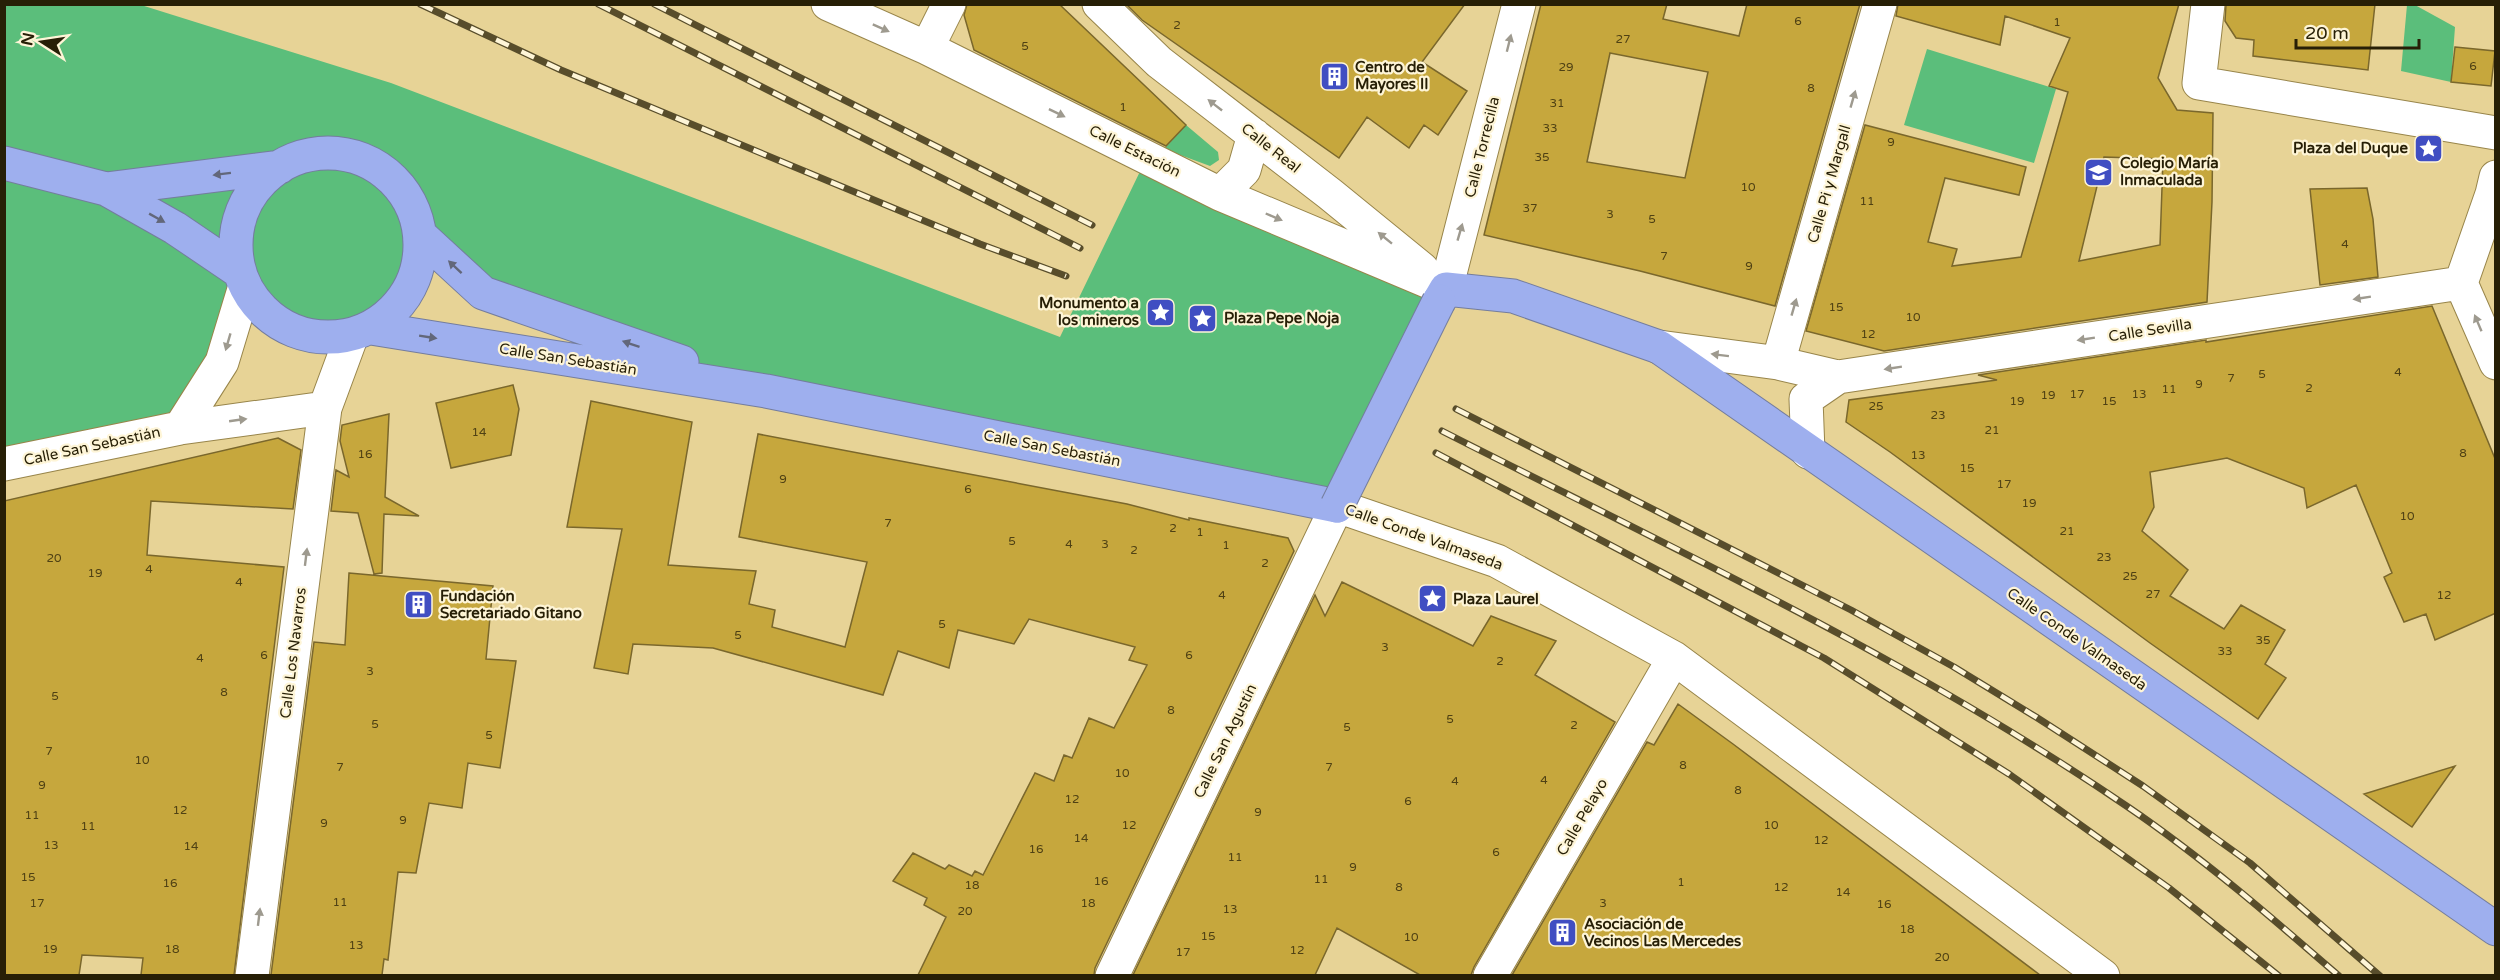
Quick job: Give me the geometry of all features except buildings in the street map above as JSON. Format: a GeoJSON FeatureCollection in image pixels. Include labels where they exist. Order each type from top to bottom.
{"type":"FeatureCollection","features":[{"type":"Feature","properties":{"kind":"highway"},"geometry":{"type":"LineString","coordinates":[[4,163],[106,189],[175,228],[242,279],[264,312],[290,330],[320,338],[361,332],[399,304],[417,272],[420,235],[413,209],[399,186],[379,168],[356,158],[330,153],[304,156],[280,167],[257,187],[242,213],[236,243],[242,279]]}},
{"type":"Feature","properties":{"kind":"highway"},"geometry":{"type":"LineString","coordinates":[[106,189],[280,167]]}},
{"type":"Feature","properties":{"kind":"highway","name":"Calle San Sebastián"},"geometry":{"type":"LineString","coordinates":[[420,235],[483,293],[766,391]]}},
{"type":"Feature","properties":{"kind":"highway","name":"Calle Conde Valmaseda"},"geometry":{"type":"LineString","coordinates":[[1443,295],[1514,296],[1659,347],[2496,930]]}},
{"type":"Feature","properties":{"kind":"highway"},"geometry":{"type":"LineString","coordinates":[[1338,506],[1443,295]]}},
{"type":"Feature","properties":{"kind":"highway","name":"Calle San Sebastián"},"geometry":{"type":"LineString","coordinates":[[361,332],[766,391],[1338,506]]}},
{"type":"Feature","properties":{"kind":"street","name":"Calle Estación"},"geometry":{"type":"LineString","coordinates":[[828,4],[927,48],[1220,194],[1443,295]]}},
{"type":"Feature","properties":{"kind":"street"},"geometry":{"type":"LineString","coordinates":[[927,48],[949,4]]}},
{"type":"Feature","properties":{"kind":"street","name":"Calle Real"},"geometry":{"type":"LineString","coordinates":[[1099,4],[1160,62],[1254,135],[1443,295]]}},
{"type":"Feature","properties":{"kind":"street","name":"Calle Torrecilla"},"geometry":{"type":"LineString","coordinates":[[1443,295],[1519,4]]}},
{"type":"Feature","properties":{"kind":"street","name":"Calle Pi y Margall"},"geometry":{"type":"LineString","coordinates":[[1778,363],[1880,4]]}},
{"type":"Feature","properties":{"kind":"street"},"geometry":{"type":"LineString","coordinates":[[2208,4],[2199,84],[2496,133]]}},
{"type":"Feature","properties":{"kind":"street"},"geometry":{"type":"LineString","coordinates":[[1220,194],[1244,170],[1254,135]]}},
{"type":"Feature","properties":{"kind":"street"},"geometry":{"type":"LineString","coordinates":[[2494,188],[2461,283],[2496,363]]}},
{"type":"Feature","properties":{"kind":"street","name":"Calle San Sebastián"},"geometry":{"type":"LineString","coordinates":[[180,428],[222,362],[242,279]]}},
{"type":"Feature","properties":{"kind":"street","name":"Calle Sevilla"},"geometry":{"type":"LineString","coordinates":[[1778,363],[1838,377],[2461,283]]}},
{"type":"Feature","properties":{"kind":"street","name":"Calle Los Navarros"},"geometry":{"type":"LineString","coordinates":[[252,975],[325,408],[361,332]]}},
{"type":"Feature","properties":{"kind":"street","name":"Calle Conde Valmaseda"},"geometry":{"type":"LineString","coordinates":[[1659,347],[1778,363]]}},
{"type":"Feature","properties":{"kind":"street","name":"Calle Sevilla"},"geometry":{"type":"LineString","coordinates":[[1808,452],[1806,399],[1838,377]]}},
{"type":"Feature","properties":{"kind":"street","name":"Calle San Sebastián"},"geometry":{"type":"LineString","coordinates":[[4,465],[180,428],[325,408]]}},
{"type":"Feature","properties":{"kind":"street","name":"Calle Conde Valmaseda"},"geometry":{"type":"LineString","coordinates":[[1338,506],[1497,561],[1674,658],[2103,975]]}},
{"type":"Feature","properties":{"kind":"street","name":"Calle San Agustín"},"geometry":{"type":"LineString","coordinates":[[1112,975],[1338,506]]}},
{"type":"Feature","properties":{"kind":"street","name":"Calle Pelayo"},"geometry":{"type":"LineString","coordinates":[[1490,975],[1674,658]]}},
{"type":"Feature","properties":{"kind":"green space"},"geometry":{"type":"Polygon","coordinates":[[[4,5],[141,5],[391,83],[1060,337],[1147,157],[1446,289],[1337,506],[766,391],[483,293],[419,236],[417,272],[399,304],[371,328],[320,338],[290,330],[245,286],[180,428],[5,464],[4,5]]]}},
{"type":"Feature","properties":{"kind":"green space"},"geometry":{"type":"Polygon","coordinates":[[[2407,5],[2415,5],[2455,27],[2451,82],[2401,71],[2407,5]]]}},
{"type":"Feature","properties":{"kind":"green space"},"geometry":{"type":"Polygon","coordinates":[[[1927,49],[2056,89],[2034,163],[1904,125],[1927,49]]]}},
{"type":"Feature","properties":{"kind":"green space"},"geometry":{"type":"Polygon","coordinates":[[[1186,125],[1218,152],[1219,160],[1210,166],[1164,149],[1186,125]]]}},
{"type":"Feature","properties":{"kind":"railway"},"geometry":{"type":"LineString","coordinates":[[420,4],[561,70],[980,244],[1066,276]]}},
{"type":"Feature","properties":{"kind":"railway"},"geometry":{"type":"LineString","coordinates":[[598,4],[1080,248]]}},
{"type":"Feature","properties":{"kind":"railway"},"geometry":{"type":"LineString","coordinates":[[654,4],[1092,225]]}},
{"type":"Feature","properties":{"kind":"railway"},"geometry":{"type":"LineString","coordinates":[[1456,409],[1851,610],[1954,667],[2036,717],[2143,786],[2250,863],[2380,976]]}},
{"type":"Feature","properties":{"kind":"railway"},"geometry":{"type":"LineString","coordinates":[[1442,431],[1791,608],[1962,703],[2046,753],[2128,807],[2210,867],[2339,976]]}},
{"type":"Feature","properties":{"kind":"railway"},"geometry":{"type":"LineString","coordinates":[[1436,453],[1824,658],[2009,774],[2169,888],[2279,976]]}},
{"type":"Feature","properties":{"kind":"place","name":"Centro de Mayores II"},"geometry":{"type":"Point","coordinates":[1334,76]}},
{"type":"Feature","properties":{"kind":"place","name":"Plaza del Duque"},"geometry":{"type":"Point","coordinates":[2429,148]}},
{"type":"Feature","properties":{"kind":"place","name":"Colegio María Inmaculada"},"geometry":{"type":"Point","coordinates":[2099,172]}},
{"type":"Feature","properties":{"kind":"place","name":"Monumento a los mineros"},"geometry":{"type":"Point","coordinates":[1160,312]}},
{"type":"Feature","properties":{"kind":"place","name":"Plaza Pepe Noja"},"geometry":{"type":"Point","coordinates":[1203,318]}},
{"type":"Feature","properties":{"kind":"place","name":"Plaza Laurel"},"geometry":{"type":"Point","coordinates":[1432,599]}},
{"type":"Feature","properties":{"kind":"place","name":"Fundación Secretariado Gitano"},"geometry":{"type":"Point","coordinates":[419,605]}},
{"type":"Feature","properties":{"kind":"place","name":"Asociación de Vecinos Las Mercedes"},"geometry":{"type":"Point","coordinates":[1563,933]}}]}
